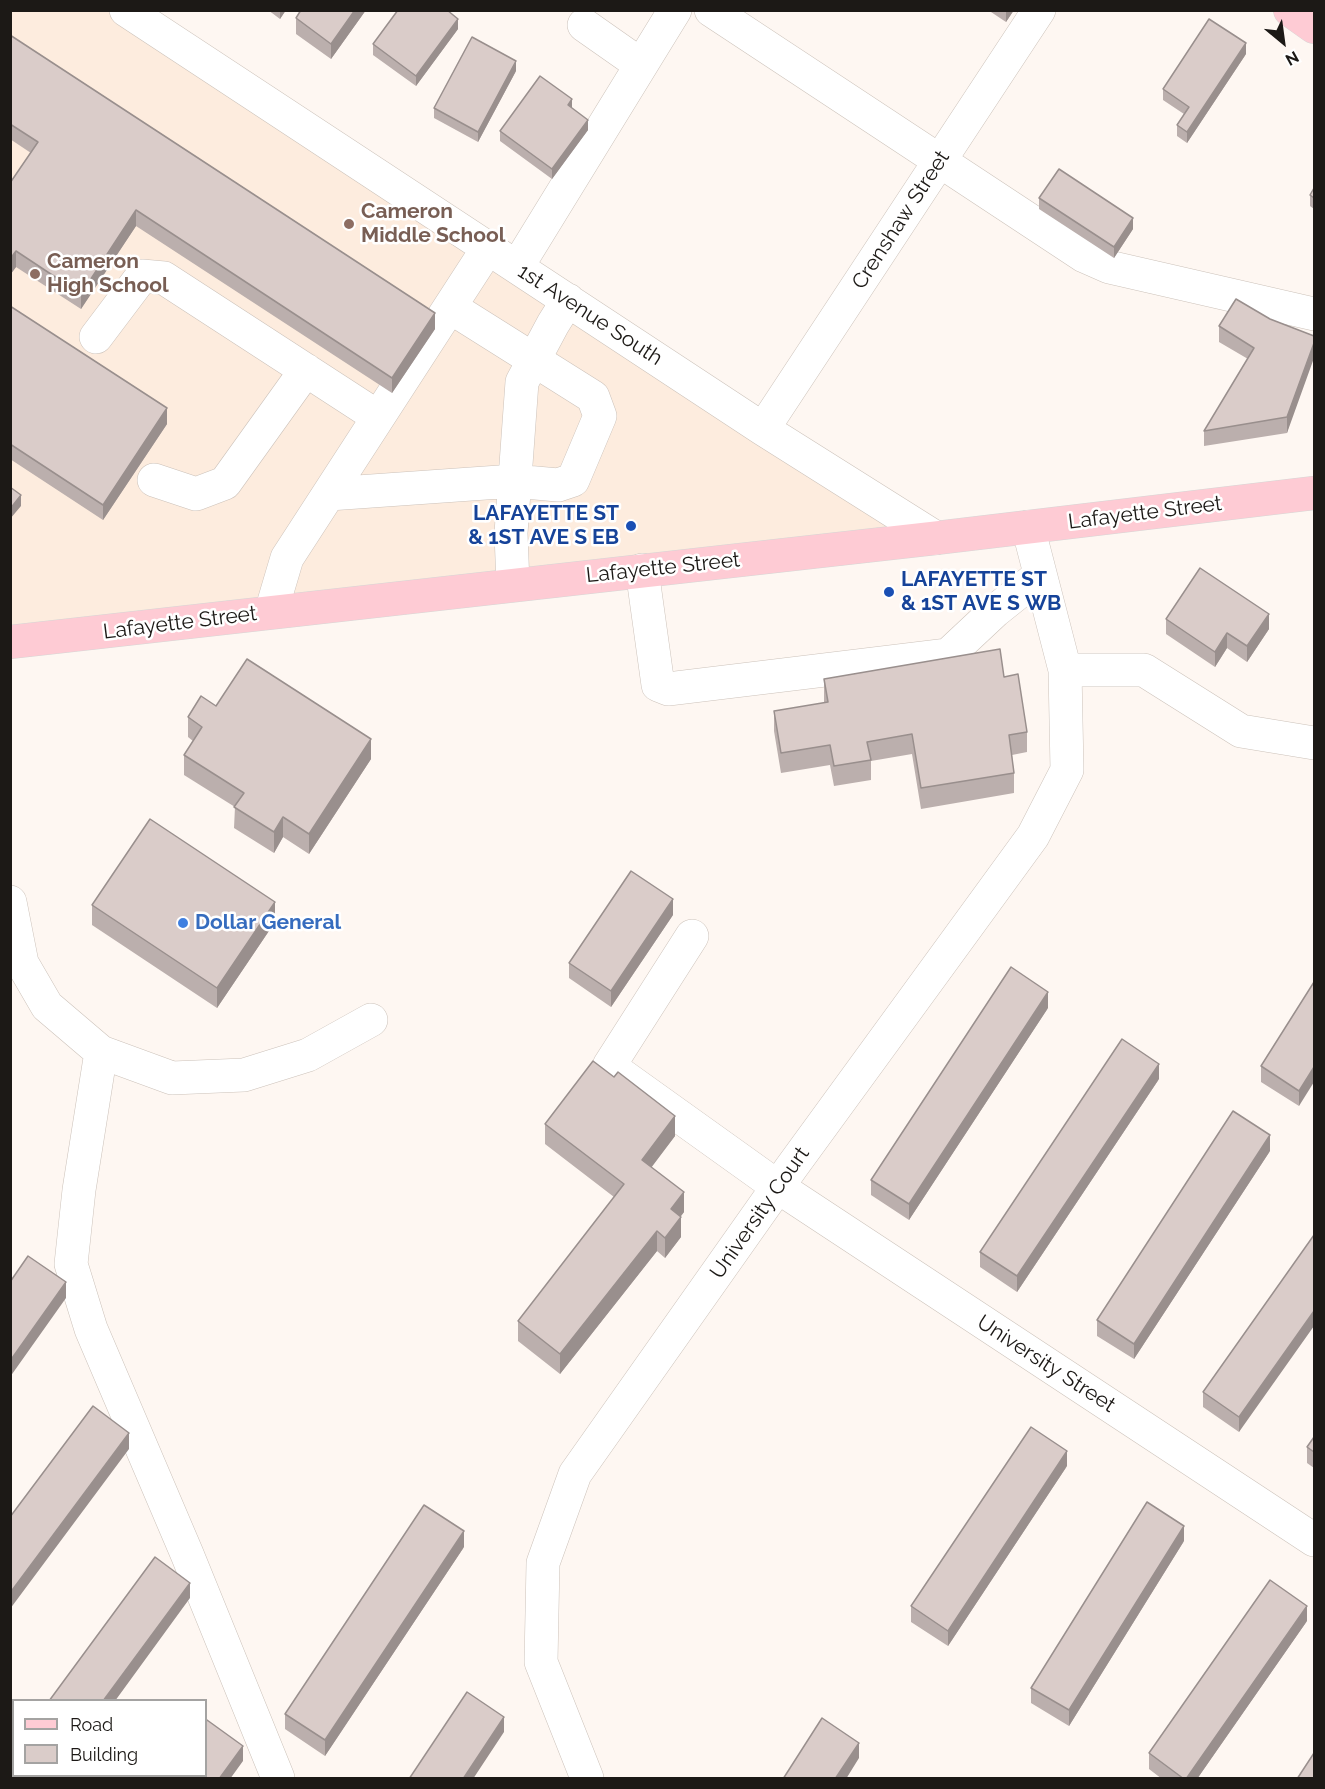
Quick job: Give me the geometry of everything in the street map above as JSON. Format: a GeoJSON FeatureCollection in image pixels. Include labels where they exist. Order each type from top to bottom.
{"type":"FeatureCollection","features":[{"type":"Feature","properties":{"kind":"main road"},"geometry":{"type":"LineString","coordinates":[[1290,10],[1314,27]]}},
{"type":"Feature","properties":{"kind":"main road","name":"Lafayette Street"},"geometry":{"type":"LineString","coordinates":[[10,642],[1314,493]]}},
{"type":"Feature","properties":{"kind":"street","name":"1st Avenue South"},"geometry":{"type":"LineString","coordinates":[[126,10],[764,429],[936,538]]}},
{"type":"Feature","properties":{"kind":"street"},"geometry":{"type":"LineString","coordinates":[[517,267],[675,10]]}},
{"type":"Feature","properties":{"kind":"street"},"geometry":{"type":"LineString","coordinates":[[711,10],[1084,256],[1109,267],[1314,314]]}},
{"type":"Feature","properties":{"kind":"street","name":"Crenshaw Street"},"geometry":{"type":"LineString","coordinates":[[764,429],[1039,10]]}},
{"type":"Feature","properties":{"kind":"street"},"geometry":{"type":"LineString","coordinates":[[584,25],[641,64]]}},
{"type":"Feature","properties":{"kind":"street"},"geometry":{"type":"LineString","coordinates":[[271,612],[287,558],[488,248]]}},
{"type":"Feature","properties":{"kind":"street"},"geometry":{"type":"LineString","coordinates":[[96,337],[142,276],[164,278],[378,417]]}},
{"type":"Feature","properties":{"kind":"street"},"geometry":{"type":"LineString","coordinates":[[513,585],[511,532],[522,382],[568,300]]}},
{"type":"Feature","properties":{"kind":"street"},"geometry":{"type":"LineString","coordinates":[[328,494],[514,481],[558,485],[573,480],[600,416],[593,397],[450,306]]}},
{"type":"Feature","properties":{"kind":"street"},"geometry":{"type":"LineString","coordinates":[[154,480],[196,494],[225,483],[306,370]]}},
{"type":"Feature","properties":{"kind":"street"},"geometry":{"type":"LineString","coordinates":[[1028,527],[1065,670],[1144,670],[1240,730],[1314,743]]}},
{"type":"Feature","properties":{"kind":"street"},"geometry":{"type":"LineString","coordinates":[[642,570],[658,685],[668,689],[948,655],[995,611],[1040,575]]}},
{"type":"Feature","properties":{"kind":"street","name":"University Court"},"geometry":{"type":"LineString","coordinates":[[587,1779],[541,1662],[543,1563],[575,1474],[778,1187],[1033,836],[1067,771],[1065,670]]}},
{"type":"Feature","properties":{"kind":"street"},"geometry":{"type":"LineString","coordinates":[[10,902],[22,963],[47,1006],[101,1052],[172,1078],[243,1075],[308,1055],[371,1020]]}},
{"type":"Feature","properties":{"kind":"street","name":"University Street"},"geometry":{"type":"LineString","coordinates":[[692,936],[609,1066],[778,1187],[1314,1540]]}},
{"type":"Feature","properties":{"kind":"street"},"geometry":{"type":"LineString","coordinates":[[101,1052],[79,1190],[71,1264],[91,1329],[182,1543],[278,1779]]}},
{"type":"Feature","properties":{"kind":"shaded area"},"geometry":{"type":"Polygon","coordinates":[[[10,11],[127,11],[936,538],[11,642],[10,11]]]}},
{"type":"Feature","properties":{"kind":"building"},"geometry":{"type":"Polygon","coordinates":[[[301,10],[355,10],[331,44],[296,18],[301,10]]]}},
{"type":"Feature","properties":{"kind":"building"},"geometry":{"type":"Polygon","coordinates":[[[398,10],[447,10],[458,19],[416,76],[373,44],[398,10]]]}},
{"type":"Feature","properties":{"kind":"building"},"geometry":{"type":"Polygon","coordinates":[[[1209,19],[1246,43],[1187,132],[1177,125],[1189,107],[1163,89],[1209,19]]]}},
{"type":"Feature","properties":{"kind":"building"},"geometry":{"type":"Polygon","coordinates":[[[10,35],[435,313],[392,378],[136,210],[81,294],[16,251],[10,259],[10,183],[38,142],[10,124],[10,35]]]}},
{"type":"Feature","properties":{"kind":"building"},"geometry":{"type":"Polygon","coordinates":[[[472,37],[516,61],[478,132],[434,108],[472,37]]]}},
{"type":"Feature","properties":{"kind":"building"},"geometry":{"type":"Polygon","coordinates":[[[540,76],[572,99],[568,105],[588,120],[552,169],[500,131],[540,76]]]}},
{"type":"Feature","properties":{"kind":"building"},"geometry":{"type":"Polygon","coordinates":[[[1059,169],[1133,218],[1114,247],[1039,198],[1059,169]]]}},
{"type":"Feature","properties":{"kind":"building"},"geometry":{"type":"Polygon","coordinates":[[[1236,299],[1270,319],[1314,336],[1314,343],[1287,417],[1204,431],[1254,348],[1219,326],[1236,299]]]}},
{"type":"Feature","properties":{"kind":"building"},"geometry":{"type":"Polygon","coordinates":[[[10,306],[167,408],[103,505],[10,444],[10,306]]]}},
{"type":"Feature","properties":{"kind":"building"},"geometry":{"type":"Polygon","coordinates":[[[10,487],[21,495],[10,509],[10,487]]]}},
{"type":"Feature","properties":{"kind":"building"},"geometry":{"type":"Polygon","coordinates":[[[1200,568],[1269,614],[1247,646],[1227,633],[1215,652],[1166,619],[1200,568]]]}},
{"type":"Feature","properties":{"kind":"building"},"geometry":{"type":"Polygon","coordinates":[[[1000,649],[1004,677],[1018,674],[1027,732],[1009,735],[1014,773],[921,788],[912,734],[867,742],[871,760],[834,766],[830,745],[781,753],[774,711],[828,702],[824,679],[1000,649]]]}},
{"type":"Feature","properties":{"kind":"building"},"geometry":{"type":"Polygon","coordinates":[[[247,659],[371,739],[309,834],[283,817],[274,832],[234,807],[244,793],[184,755],[202,727],[188,717],[201,696],[216,706],[247,659]]]}},
{"type":"Feature","properties":{"kind":"building","name":"Dollar General"},"geometry":{"type":"Polygon","coordinates":[[[150,819],[275,902],[217,988],[92,905],[150,819]]]}},
{"type":"Feature","properties":{"kind":"building"},"geometry":{"type":"Polygon","coordinates":[[[631,871],[673,899],[611,991],[569,963],[631,871]]]}},
{"type":"Feature","properties":{"kind":"building"},"geometry":{"type":"Polygon","coordinates":[[[1011,967],[1048,992],[909,1204],[871,1180],[1011,967]]]}},
{"type":"Feature","properties":{"kind":"building"},"geometry":{"type":"Polygon","coordinates":[[[1314,982],[1314,1067],[1299,1091],[1261,1066],[1314,982]]]}},
{"type":"Feature","properties":{"kind":"building"},"geometry":{"type":"Polygon","coordinates":[[[1122,1039],[1159,1064],[1017,1276],[980,1252],[1122,1039]]]}},
{"type":"Feature","properties":{"kind":"building"},"geometry":{"type":"Polygon","coordinates":[[[593,1061],[614,1077],[618,1072],[675,1116],[642,1160],[684,1192],[671,1209],[681,1217],[665,1238],[657,1231],[560,1354],[518,1321],[624,1184],[545,1124],[593,1061]]]}},
{"type":"Feature","properties":{"kind":"building"},"geometry":{"type":"Polygon","coordinates":[[[1233,1111],[1270,1135],[1134,1344],[1097,1320],[1233,1111]]]}},
{"type":"Feature","properties":{"kind":"building"},"geometry":{"type":"Polygon","coordinates":[[[1314,1235],[1314,1311],[1239,1417],[1203,1392],[1314,1235]]]}},
{"type":"Feature","properties":{"kind":"building"},"geometry":{"type":"Polygon","coordinates":[[[28,1256],[66,1282],[10,1361],[10,1282],[28,1256]]]}},
{"type":"Feature","properties":{"kind":"building"},"geometry":{"type":"Polygon","coordinates":[[[93,1406],[129,1433],[10,1593],[10,1517],[93,1406]]]}},
{"type":"Feature","properties":{"kind":"building"},"geometry":{"type":"Polygon","coordinates":[[[1031,1427],[1067,1451],[948,1631],[911,1606],[1031,1427]]]}},
{"type":"Feature","properties":{"kind":"building"},"geometry":{"type":"Polygon","coordinates":[[[1314,1437],[1314,1452],[1307,1447],[1314,1437]]]}},
{"type":"Feature","properties":{"kind":"building"},"geometry":{"type":"Polygon","coordinates":[[[1147,1502],[1184,1526],[1069,1710],[1031,1688],[1147,1502]]]}},
{"type":"Feature","properties":{"kind":"building"},"geometry":{"type":"Polygon","coordinates":[[[424,1505],[464,1531],[325,1740],[285,1714],[424,1505]]]}},
{"type":"Feature","properties":{"kind":"building"},"geometry":{"type":"Polygon","coordinates":[[[155,1557],[190,1583],[104,1699],[50,1699],[155,1557]]]}},
{"type":"Feature","properties":{"kind":"building"},"geometry":{"type":"Polygon","coordinates":[[[1270,1580],[1307,1606],[1184,1779],[1149,1753],[1270,1580]]]}},
{"type":"Feature","properties":{"kind":"building"},"geometry":{"type":"Polygon","coordinates":[[[467,1692],[504,1717],[463,1779],[409,1779],[467,1692]]]}},
{"type":"Feature","properties":{"kind":"building"},"geometry":{"type":"Polygon","coordinates":[[[822,1718],[859,1743],[835,1779],[783,1779],[822,1718]]]}},
{"type":"Feature","properties":{"kind":"building"},"geometry":{"type":"Polygon","coordinates":[[[207,1720],[243,1746],[219,1779],[165,1779],[166,1777],[207,1777],[207,1720]]]}},
{"type":"Feature","properties":{"kind":"building"},"geometry":{"type":"Polygon","coordinates":[[[12,1751],[12,1770],[10,1769],[12,1751]]]}},
{"type":"Feature","properties":{"kind":"building"},"geometry":{"type":"Polygon","coordinates":[[[1314,1753],[1314,1779],[1297,1779],[1314,1753]]]}},
{"type":"Feature","properties":{"kind":"building"},"geometry":{"type":"Polygon","coordinates":[[[21,1777],[47,1777],[46,1779],[21,1777]]]}},
{"type":"Feature","properties":{"kind":"place","name":"Cameron Middle School"},"geometry":{"type":"Point","coordinates":[349,224]}},
{"type":"Feature","properties":{"kind":"place","name":"Cameron High School"},"geometry":{"type":"Point","coordinates":[35,274]}},
{"type":"Feature","properties":{"kind":"place","name":"LAFAYETTE ST & 1ST AVE S EB"},"geometry":{"type":"Point","coordinates":[631,526]}},
{"type":"Feature","properties":{"kind":"place","name":"LAFAYETTE ST & 1ST AVE S WB"},"geometry":{"type":"Point","coordinates":[889,592]}},
{"type":"Feature","properties":{"kind":"place","name":"Dollar General"},"geometry":{"type":"Point","coordinates":[183,923]}}]}
